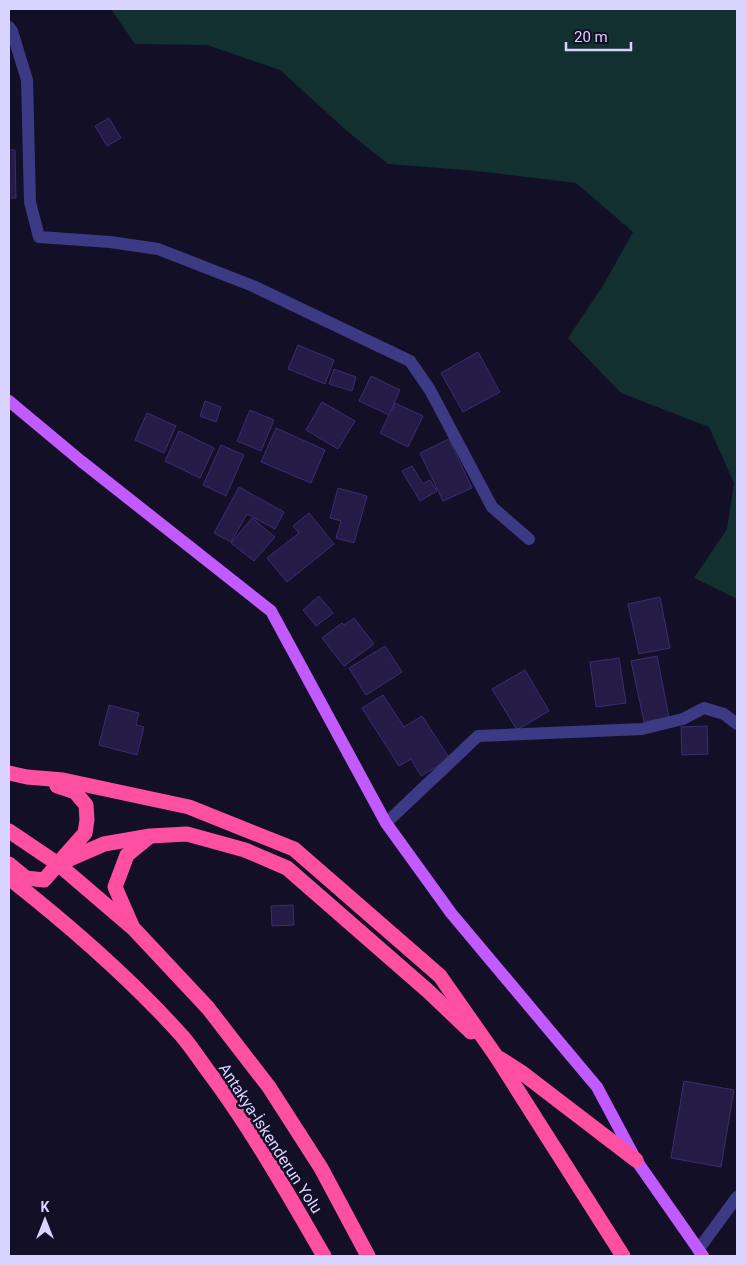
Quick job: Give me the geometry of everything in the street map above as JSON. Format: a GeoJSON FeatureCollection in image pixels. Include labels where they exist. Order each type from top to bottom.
{"type":"FeatureCollection","features":[{"type":"Feature","properties":{"kind":"highway"},"geometry":{"type":"LineString","coordinates":[[9,773],[75,792],[86,805],[87,820],[85,833],[44,880],[26,878],[9,864]]}},
{"type":"Feature","properties":{"kind":"highway"},"geometry":{"type":"LineString","coordinates":[[27,777],[63,780],[189,807],[294,849],[440,976],[496,1056],[623,1256]]}},
{"type":"Feature","properties":{"kind":"highway","name":"Antakya-İskenderun Yolu"},"geometry":{"type":"LineString","coordinates":[[9,831],[58,864],[134,929],[208,1008],[269,1087],[321,1168],[368,1256]]}},
{"type":"Feature","properties":{"kind":"highway"},"geometry":{"type":"LineString","coordinates":[[58,864],[104,844],[150,836],[187,834],[245,850],[287,868],[428,991],[496,1056],[521,1072],[636,1160]]}},
{"type":"Feature","properties":{"kind":"highway"},"geometry":{"type":"LineString","coordinates":[[134,929],[115,887],[127,856],[150,836]]}},
{"type":"Feature","properties":{"kind":"highway","name":"Antakya-İskenderun Yolu"},"geometry":{"type":"LineString","coordinates":[[9,878],[40,902],[116,968],[183,1037],[237,1111],[284,1186],[324,1256]]}},
{"type":"Feature","properties":{"kind":"main road"},"geometry":{"type":"LineString","coordinates":[[9,401],[81,461],[270,611],[386,823],[451,913],[597,1087],[636,1160],[700,1253]]}},
{"type":"Feature","properties":{"kind":"street"},"geometry":{"type":"LineString","coordinates":[[9,27],[12,31],[27,80],[30,202],[39,237],[110,242],[158,249],[253,286],[410,361],[430,390],[492,506],[529,539]]}},
{"type":"Feature","properties":{"kind":"street"},"geometry":{"type":"LineString","coordinates":[[386,823],[478,736],[642,729],[683,719],[704,708],[724,714],[737,724]]}},
{"type":"Feature","properties":{"kind":"street"},"geometry":{"type":"LineString","coordinates":[[700,1253],[737,1197]]}},
{"type":"Feature","properties":{"kind":"green space"},"geometry":{"type":"Polygon","coordinates":[[[111,9],[737,9],[737,599],[694,578],[727,529],[734,483],[709,427],[621,393],[568,338],[604,284],[633,232],[576,183],[477,171],[388,164],[347,131],[280,70],[207,45],[135,44],[111,9]]]}},
{"type":"Feature","properties":{"kind":"building"},"geometry":{"type":"Polygon","coordinates":[[[109,118],[121,138],[107,146],[95,126],[109,118]]]}},
{"type":"Feature","properties":{"kind":"building"},"geometry":{"type":"Polygon","coordinates":[[[9,150],[15,150],[16,198],[9,198],[9,150]]]}},
{"type":"Feature","properties":{"kind":"building"},"geometry":{"type":"Polygon","coordinates":[[[298,345],[334,360],[325,384],[288,369],[298,345]]]}},
{"type":"Feature","properties":{"kind":"building"},"geometry":{"type":"Polygon","coordinates":[[[478,352],[500,392],[463,412],[441,373],[478,352]]]}},
{"type":"Feature","properties":{"kind":"building"},"geometry":{"type":"Polygon","coordinates":[[[334,369],[356,377],[352,391],[329,384],[334,369]]]}},
{"type":"Feature","properties":{"kind":"building"},"geometry":{"type":"Polygon","coordinates":[[[371,376],[400,390],[389,415],[359,401],[371,376]]]}},
{"type":"Feature","properties":{"kind":"building"},"geometry":{"type":"Polygon","coordinates":[[[205,401],[221,407],[216,422],[200,416],[205,401]]]}},
{"type":"Feature","properties":{"kind":"building"},"geometry":{"type":"Polygon","coordinates":[[[322,402],[355,421],[338,449],[306,430],[322,402]]]}},
{"type":"Feature","properties":{"kind":"building"},"geometry":{"type":"Polygon","coordinates":[[[395,403],[423,416],[408,447],[380,433],[395,403]]]}},
{"type":"Feature","properties":{"kind":"building"},"geometry":{"type":"Polygon","coordinates":[[[250,410],[274,420],[261,451],[237,441],[250,410]]]}},
{"type":"Feature","properties":{"kind":"building"},"geometry":{"type":"Polygon","coordinates":[[[147,413],[176,426],[164,453],[135,440],[147,413]]]}},
{"type":"Feature","properties":{"kind":"building"},"geometry":{"type":"Polygon","coordinates":[[[276,428],[325,450],[311,483],[261,462],[276,428]]]}},
{"type":"Feature","properties":{"kind":"building"},"geometry":{"type":"Polygon","coordinates":[[[179,431],[214,448],[200,478],[165,461],[179,431]]]}},
{"type":"Feature","properties":{"kind":"building"},"geometry":{"type":"Polygon","coordinates":[[[449,439],[472,488],[443,501],[420,453],[449,439]]]}},
{"type":"Feature","properties":{"kind":"building"},"geometry":{"type":"Polygon","coordinates":[[[221,445],[244,455],[226,496],[203,485],[221,445]]]}},
{"type":"Feature","properties":{"kind":"building"},"geometry":{"type":"Polygon","coordinates":[[[412,466],[423,484],[430,480],[437,491],[420,501],[402,471],[412,466]]]}},
{"type":"Feature","properties":{"kind":"building"},"geometry":{"type":"Polygon","coordinates":[[[239,487],[284,512],[275,529],[247,514],[231,542],[214,533],[239,487]]]}},
{"type":"Feature","properties":{"kind":"building"},"geometry":{"type":"Polygon","coordinates":[[[338,488],[367,496],[354,543],[336,538],[341,521],[330,518],[338,488]]]}},
{"type":"Feature","properties":{"kind":"building"},"geometry":{"type":"Polygon","coordinates":[[[309,513],[334,544],[287,582],[267,558],[299,533],[293,526],[309,513]]]}},
{"type":"Feature","properties":{"kind":"building"},"geometry":{"type":"Polygon","coordinates":[[[252,518],[275,537],[254,561],[231,543],[252,518]]]}},
{"type":"Feature","properties":{"kind":"building"},"geometry":{"type":"Polygon","coordinates":[[[319,596],[333,613],[316,626],[303,610],[319,596]]]}},
{"type":"Feature","properties":{"kind":"building"},"geometry":{"type":"Polygon","coordinates":[[[660,597],[670,648],[639,654],[628,604],[660,597]]]}},
{"type":"Feature","properties":{"kind":"building"},"geometry":{"type":"Polygon","coordinates":[[[354,618],[374,644],[344,666],[322,638],[342,623],[344,625],[354,618]]]}},
{"type":"Feature","properties":{"kind":"building"},"geometry":{"type":"Polygon","coordinates":[[[385,646],[402,672],[366,695],[349,668],[385,646]]]}},
{"type":"Feature","properties":{"kind":"building"},"geometry":{"type":"Polygon","coordinates":[[[657,656],[669,717],[644,722],[631,661],[657,656]]]}},
{"type":"Feature","properties":{"kind":"building"},"geometry":{"type":"Polygon","coordinates":[[[619,658],[626,703],[596,707],[590,662],[619,658]]]}},
{"type":"Feature","properties":{"kind":"building"},"geometry":{"type":"Polygon","coordinates":[[[525,670],[549,711],[517,730],[492,689],[525,670]]]}},
{"type":"Feature","properties":{"kind":"building"},"geometry":{"type":"Polygon","coordinates":[[[383,695],[404,727],[422,716],[450,759],[421,776],[411,759],[399,766],[362,708],[383,695]]]}},
{"type":"Feature","properties":{"kind":"building"},"geometry":{"type":"Polygon","coordinates":[[[109,705],[139,713],[136,725],[144,727],[137,755],[99,745],[109,705]]]}},
{"type":"Feature","properties":{"kind":"building"},"geometry":{"type":"Polygon","coordinates":[[[707,726],[708,754],[682,755],[681,727],[707,726]]]}},
{"type":"Feature","properties":{"kind":"building"},"geometry":{"type":"Polygon","coordinates":[[[293,905],[294,925],[272,926],[271,906],[293,905]]]}},
{"type":"Feature","properties":{"kind":"building"},"geometry":{"type":"Polygon","coordinates":[[[684,1081],[734,1090],[721,1167],[671,1158],[684,1081]]]}}]}
